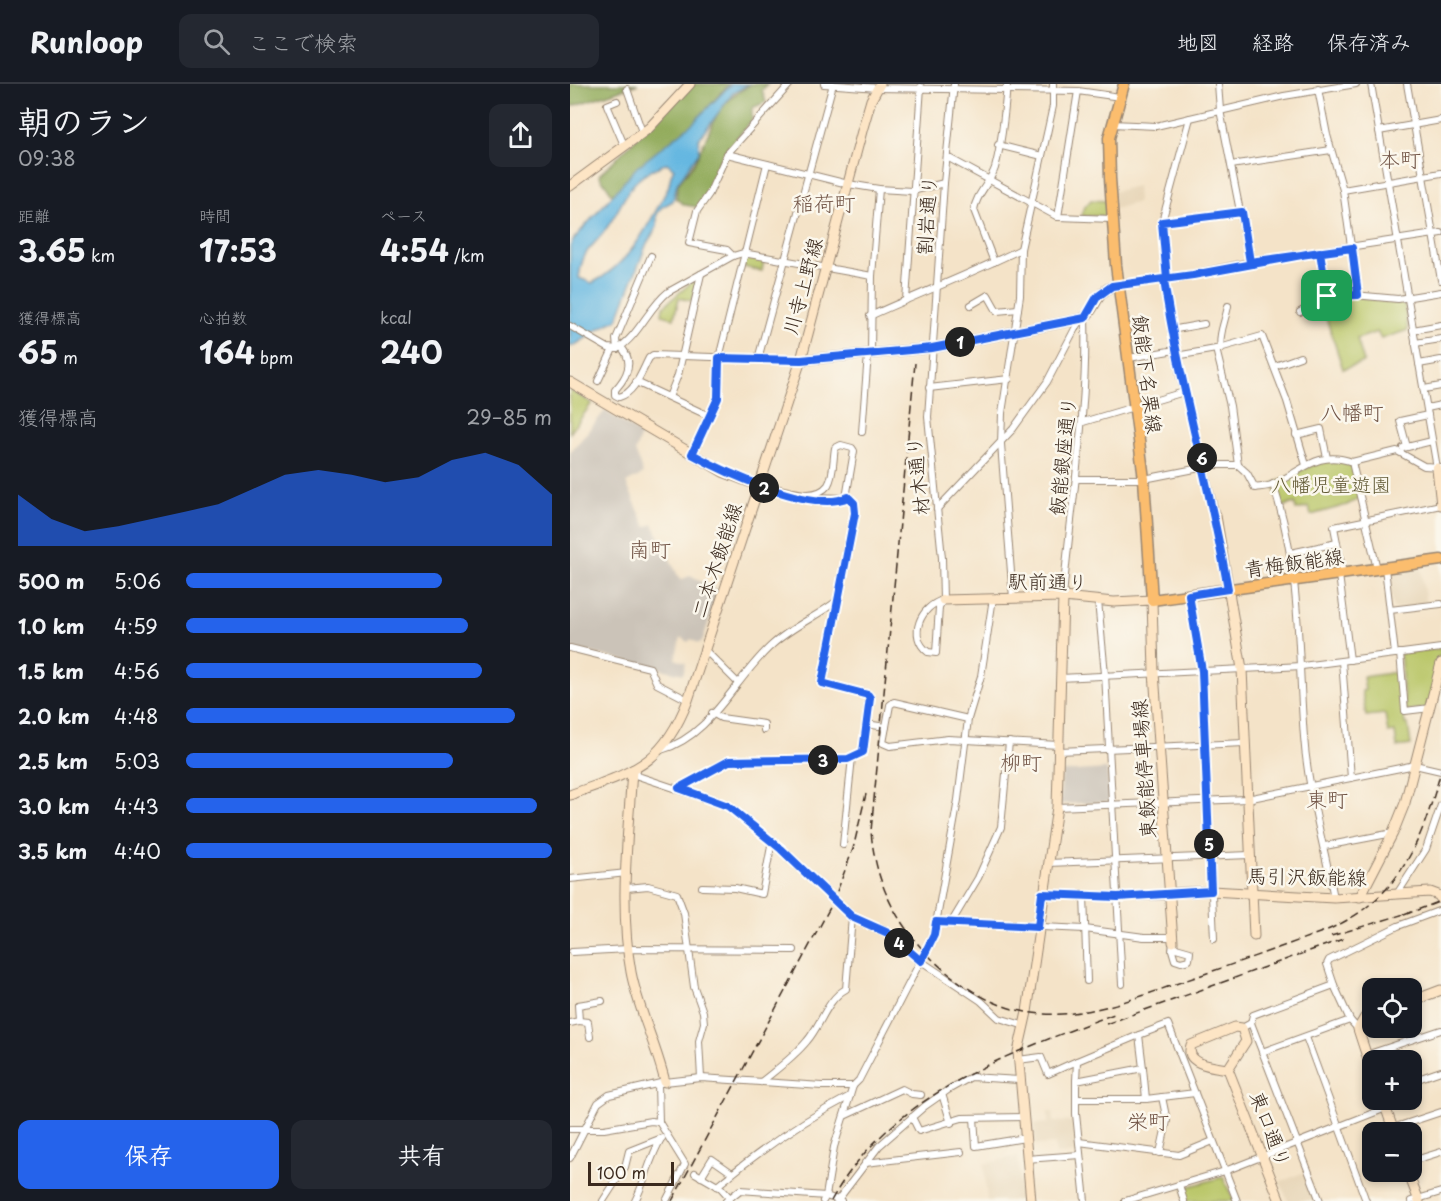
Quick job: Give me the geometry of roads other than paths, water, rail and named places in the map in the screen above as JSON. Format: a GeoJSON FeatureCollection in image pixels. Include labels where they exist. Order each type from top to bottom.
{"type":"FeatureCollection","features":[{"type":"Feature","properties":{"kind":"main road","name":"飯能下名栗線"},"geometry":{"type":"LineString","coordinates":[[1124,84],[1112,124],[1108,151],[1118,285],[1144,479],[1152,600]]}},
{"type":"Feature","properties":{"kind":"main road","name":"青梅飯能線"},"geometry":{"type":"LineString","coordinates":[[1152,600],[1441,560]]}},
{"type":"Feature","properties":{"kind":"street"},"geometry":{"type":"LineString","coordinates":[[570,186],[642,132],[690,84]]}},
{"type":"Feature","properties":{"kind":"street"},"geometry":{"type":"LineString","coordinates":[[733,256],[727,250],[689,243],[698,212],[727,154],[790,84]]}},
{"type":"Feature","properties":{"kind":"street"},"geometry":{"type":"LineString","coordinates":[[824,84],[1053,87],[1120,97]]}},
{"type":"Feature","properties":{"kind":"street"},"geometry":{"type":"LineString","coordinates":[[758,359],[833,84]]}},
{"type":"Feature","properties":{"kind":"street"},"geometry":{"type":"LineString","coordinates":[[1218,84],[1220,110],[1242,212],[1250,262]]}},
{"type":"Feature","properties":{"kind":"street"},"geometry":{"type":"LineString","coordinates":[[1112,124],[1156,126],[1315,88],[1356,84]]}},
{"type":"Feature","properties":{"kind":"street"},"geometry":{"type":"LineString","coordinates":[[1351,778],[1341,574],[1334,527],[1441,505],[1439,467],[1432,441],[1371,84]]}},
{"type":"Feature","properties":{"kind":"street"},"geometry":{"type":"LineString","coordinates":[[1407,84],[1441,280]]}},
{"type":"Feature","properties":{"kind":"street","name":"川寺上野線"},"geometry":{"type":"LineString","coordinates":[[801,360],[824,269],[878,86]]}},
{"type":"Feature","properties":{"kind":"street","name":"割岩通り"},"geometry":{"type":"LineString","coordinates":[[932,348],[944,183],[954,86]]}},
{"type":"Feature","properties":{"kind":"street"},"geometry":{"type":"LineString","coordinates":[[906,300],[921,87]]}},
{"type":"Feature","properties":{"kind":"street"},"geometry":{"type":"LineString","coordinates":[[994,262],[974,210],[975,202],[990,180],[1007,87]]}},
{"type":"Feature","properties":{"kind":"street"},"geometry":{"type":"LineString","coordinates":[[1013,598],[1001,444],[1002,413],[1016,330],[1021,249],[1053,106],[1053,87]]}},
{"type":"Feature","properties":{"kind":"street"},"geometry":{"type":"LineString","coordinates":[[1315,88],[1343,190],[1358,295]]}},
{"type":"Feature","properties":{"kind":"street"},"geometry":{"type":"LineString","coordinates":[[627,89],[642,132]]}},
{"type":"Feature","properties":{"kind":"street"},"geometry":{"type":"LineString","coordinates":[[1058,218],[1078,92]]}},
{"type":"Feature","properties":{"kind":"street"},"geometry":{"type":"LineString","coordinates":[[617,101],[607,105],[615,115],[624,146]]}},
{"type":"Feature","properties":{"kind":"street"},"geometry":{"type":"LineString","coordinates":[[1190,118],[1162,222],[1165,279],[1171,330],[1184,392],[1216,516],[1242,669],[1254,936]]}},
{"type":"Feature","properties":{"kind":"street"},"geometry":{"type":"LineString","coordinates":[[1379,131],[1441,120]]}},
{"type":"Feature","properties":{"kind":"street"},"geometry":{"type":"LineString","coordinates":[[998,145],[1042,156]]}},
{"type":"Feature","properties":{"kind":"street"},"geometry":{"type":"LineString","coordinates":[[1231,165],[1331,150]]}},
{"type":"Feature","properties":{"kind":"street"},"geometry":{"type":"LineString","coordinates":[[727,154],[848,184],[879,189],[912,190],[944,183]]}},
{"type":"Feature","properties":{"kind":"street"},"geometry":{"type":"LineString","coordinates":[[947,157],[1058,218],[1112,219]]}},
{"type":"Feature","properties":{"kind":"street"},"geometry":{"type":"LineString","coordinates":[[692,454],[718,398],[719,358],[743,253],[767,164]]}},
{"type":"Feature","properties":{"kind":"street"},"geometry":{"type":"LineString","coordinates":[[1343,190],[1441,173]]}},
{"type":"Feature","properties":{"kind":"street"},"geometry":{"type":"LineString","coordinates":[[862,432],[870,354],[872,276],[879,189]]}},
{"type":"Feature","properties":{"kind":"street"},"geometry":{"type":"LineString","coordinates":[[1162,222],[1242,212]]}},
{"type":"Feature","properties":{"kind":"street"},"geometry":{"type":"LineString","coordinates":[[937,508],[1001,444],[1047,382],[1097,297],[1107,289],[1118,285],[1165,279],[1250,262],[1441,233]]}},
{"type":"Feature","properties":{"kind":"street"},"geometry":{"type":"LineString","coordinates":[[870,316],[936,286],[965,277],[1021,249]]}},
{"type":"Feature","properties":{"kind":"street"},"geometry":{"type":"LineString","coordinates":[[1320,252],[1327,296]]}},
{"type":"Feature","properties":{"kind":"street"},"geometry":{"type":"LineString","coordinates":[[598,381],[615,348],[659,298],[733,256],[743,253],[872,276]]}},
{"type":"Feature","properties":{"kind":"street"},"geometry":{"type":"LineString","coordinates":[[615,348],[616,339],[651,256]]}},
{"type":"Feature","properties":{"kind":"street"},"geometry":{"type":"LineString","coordinates":[[669,397],[678,375],[701,273]]}},
{"type":"Feature","properties":{"kind":"street"},"geometry":{"type":"LineString","coordinates":[[1300,312],[1327,296],[1358,295],[1398,299],[1441,292]]}},
{"type":"Feature","properties":{"kind":"street"},"geometry":{"type":"LineString","coordinates":[[970,305],[988,295],[997,311],[1018,309]]}},
{"type":"Feature","properties":{"kind":"street"},"geometry":{"type":"LineString","coordinates":[[1228,306],[1218,349],[1230,406],[1238,465],[1247,473],[1255,488],[1273,484],[1306,465],[1327,458],[1352,462],[1432,441]]}},
{"type":"Feature","properties":{"kind":"street"},"geometry":{"type":"LineString","coordinates":[[570,326],[628,354],[629,367],[623,382],[615,390],[615,395],[623,396],[636,382],[648,358],[653,355],[801,360],[932,348],[1083,318]]}},
{"type":"Feature","properties":{"kind":"street","name":"飯能銀座通り"},"geometry":{"type":"LineString","coordinates":[[1064,597],[1083,422],[1086,366],[1083,318]]}},
{"type":"Feature","properties":{"kind":"street"},"geometry":{"type":"LineString","coordinates":[[1171,330],[1204,324]]}},
{"type":"Feature","properties":{"kind":"street"},"geometry":{"type":"LineString","coordinates":[[1413,330],[1441,325]]}},
{"type":"Feature","properties":{"kind":"street"},"geometry":{"type":"LineString","coordinates":[[1129,358],[1218,349],[1262,336],[1275,366],[1306,465]]}},
{"type":"Feature","properties":{"kind":"street"},"geometry":{"type":"LineString","coordinates":[[1415,343],[1441,339]]}},
{"type":"Feature","properties":{"kind":"street","name":"材木通り"},"geometry":{"type":"LineString","coordinates":[[932,348],[928,417],[943,600],[939,607],[936,653],[928,652],[922,647],[919,637],[921,615],[930,605],[943,600]]}},
{"type":"Feature","properties":{"kind":"street"},"geometry":{"type":"LineString","coordinates":[[1275,366],[1300,357]]}},
{"type":"Feature","properties":{"kind":"street","name":"二本木飯能線"},"geometry":{"type":"LineString","coordinates":[[570,795],[632,770],[661,750],[673,734],[688,700],[801,360]]}},
{"type":"Feature","properties":{"kind":"street"},"geometry":{"type":"LineString","coordinates":[[1419,364],[1441,360]]}},
{"type":"Feature","properties":{"kind":"street"},"geometry":{"type":"LineString","coordinates":[[929,388],[1009,379]]}},
{"type":"Feature","properties":{"kind":"street"},"geometry":{"type":"LineString","coordinates":[[570,382],[723,472],[760,486],[817,499],[848,497],[854,503],[855,513],[822,683],[868,695],[863,752],[852,757],[729,761],[679,788]]}},
{"type":"Feature","properties":{"kind":"street"},"geometry":{"type":"LineString","coordinates":[[636,382],[709,416]]}},
{"type":"Feature","properties":{"kind":"street"},"geometry":{"type":"LineString","coordinates":[[1424,389],[1441,386]]}},
{"type":"Feature","properties":{"kind":"street"},"geometry":{"type":"LineString","coordinates":[[1083,422],[1184,392]]}},
{"type":"Feature","properties":{"kind":"street"},"geometry":{"type":"LineString","coordinates":[[1407,447],[1400,422],[1441,405]]}},
{"type":"Feature","properties":{"kind":"street"},"geometry":{"type":"LineString","coordinates":[[1296,435],[1321,429],[1327,458]]}},
{"type":"Feature","properties":{"kind":"street"},"geometry":{"type":"LineString","coordinates":[[760,486],[808,494],[820,491],[829,483],[835,448],[841,445],[852,448],[854,451],[848,497]]}},
{"type":"Feature","properties":{"kind":"street"},"geometry":{"type":"LineString","coordinates":[[1397,451],[1424,466],[1439,467]]}},
{"type":"Feature","properties":{"kind":"street"},"geometry":{"type":"LineString","coordinates":[[1352,462],[1366,520],[1382,569],[1405,711],[1430,708]]}},
{"type":"Feature","properties":{"kind":"street"},"geometry":{"type":"LineString","coordinates":[[1078,479],[1144,479],[1204,466],[1238,465]]}},
{"type":"Feature","properties":{"kind":"street"},"geometry":{"type":"LineString","coordinates":[[1273,484],[1296,581],[1304,736],[1310,786],[1325,846],[1334,898]]}},
{"type":"Feature","properties":{"kind":"street"},"geometry":{"type":"LineString","coordinates":[[1291,553],[1337,543]]}},
{"type":"Feature","properties":{"kind":"street"},"geometry":{"type":"LineString","coordinates":[[1189,595],[1202,671],[1214,939]]}},
{"type":"Feature","properties":{"kind":"street"},"geometry":{"type":"LineString","coordinates":[[1031,1201],[1017,1060],[1025,1026],[1042,894],[1057,807],[1059,678],[1064,597]]}},
{"type":"Feature","properties":{"kind":"street","name":"駅前通り"},"geometry":{"type":"LineString","coordinates":[[943,600],[1064,597],[1098,601],[1152,600]]}},
{"type":"Feature","properties":{"kind":"street"},"geometry":{"type":"LineString","coordinates":[[825,1198],[834,1147],[853,1086],[859,1080],[934,935],[958,800],[964,739],[981,676],[993,598]]}},
{"type":"Feature","properties":{"kind":"street"},"geometry":{"type":"LineString","coordinates":[[661,750],[684,741],[712,713],[771,645],[838,600]]}},
{"type":"Feature","properties":{"kind":"street","name":"東飯能停車場線"},"geometry":{"type":"LineString","coordinates":[[1152,600],[1154,672],[1173,939]]}},
{"type":"Feature","properties":{"kind":"street"},"geometry":{"type":"LineString","coordinates":[[1098,601],[1105,674],[1122,984]]}},
{"type":"Feature","properties":{"kind":"street"},"geometry":{"type":"LineString","coordinates":[[1390,610],[1441,604]]}},
{"type":"Feature","properties":{"kind":"street"},"geometry":{"type":"LineString","coordinates":[[570,648],[650,668],[657,684],[688,700]]}},
{"type":"Feature","properties":{"kind":"street"},"geometry":{"type":"LineString","coordinates":[[1059,678],[1302,666],[1441,648]]}},
{"type":"Feature","properties":{"kind":"street"},"geometry":{"type":"LineString","coordinates":[[705,650],[738,683]]}},
{"type":"Feature","properties":{"kind":"street"},"geometry":{"type":"LineString","coordinates":[[1360,897],[1393,833],[1405,803],[1441,663]]}},
{"type":"Feature","properties":{"kind":"street"},"geometry":{"type":"LineString","coordinates":[[968,718],[894,702],[890,705],[884,743],[890,746],[964,739],[1059,748],[1108,748],[1245,743]]}},
{"type":"Feature","properties":{"kind":"street"},"geometry":{"type":"LineString","coordinates":[[712,713],[721,718],[764,724],[764,729]]}},
{"type":"Feature","properties":{"kind":"street"},"geometry":{"type":"LineString","coordinates":[[866,724],[886,727]]}},
{"type":"Feature","properties":{"kind":"street"},"geometry":{"type":"LineString","coordinates":[[951,923],[978,878],[1001,827],[1009,742]]}},
{"type":"Feature","properties":{"kind":"street"},"geometry":{"type":"LineString","coordinates":[[843,845],[852,757]]}},
{"type":"Feature","properties":{"kind":"street"},"geometry":{"type":"LineString","coordinates":[[1057,807],[1247,799],[1415,765],[1441,771]]}},
{"type":"Feature","properties":{"kind":"street"},"geometry":{"type":"LineString","coordinates":[[632,770],[638,776],[728,806],[772,842],[852,917],[888,933],[921,961],[981,1001],[999,1018],[1025,1026]]}},
{"type":"Feature","properties":{"kind":"street"},"geometry":{"type":"LineString","coordinates":[[632,770],[627,873],[628,949],[637,997],[658,1049],[662,1083],[659,1122],[664,1138],[685,1164],[666,1201]]}},
{"type":"Feature","properties":{"kind":"street"},"geometry":{"type":"LineString","coordinates":[[1397,894],[1438,830],[1441,805]]}},
{"type":"Feature","properties":{"kind":"street"},"geometry":{"type":"LineString","coordinates":[[1325,846],[1393,833]]}},
{"type":"Feature","properties":{"kind":"street"},"geometry":{"type":"LineString","coordinates":[[702,887],[735,888],[762,894],[772,842]]}},
{"type":"Feature","properties":{"kind":"street"},"geometry":{"type":"LineString","coordinates":[[1048,863],[1250,855]]}},
{"type":"Feature","properties":{"kind":"street"},"geometry":{"type":"LineString","coordinates":[[570,879],[627,873]]}},
{"type":"Feature","properties":{"kind":"street"},"geometry":{"type":"LineString","coordinates":[[627,888],[645,885],[676,892],[684,913],[694,987],[704,1023],[699,1041],[701,1078]]}},
{"type":"Feature","properties":{"kind":"street","name":"馬引沢飯能線"},"geometry":{"type":"LineString","coordinates":[[1170,894],[1211,891],[1334,898],[1397,894],[1439,895]]}},
{"type":"Feature","properties":{"kind":"street"},"geometry":{"type":"LineString","coordinates":[[1042,894],[1118,897],[1170,894]]}},
{"type":"Feature","properties":{"kind":"street"},"geometry":{"type":"LineString","coordinates":[[1084,895],[1087,981]]}},
{"type":"Feature","properties":{"kind":"street"},"geometry":{"type":"LineString","coordinates":[[1364,1050],[1358,1029],[1350,1020],[1334,985],[1327,964],[1329,960],[1398,926],[1441,910]]}},
{"type":"Feature","properties":{"kind":"street"},"geometry":{"type":"LineString","coordinates":[[761,1082],[805,1044],[818,1028],[835,995],[846,989],[852,917]]}},
{"type":"Feature","properties":{"kind":"street"},"geometry":{"type":"LineString","coordinates":[[936,922],[1085,929],[1119,935],[1173,939]]}},
{"type":"Feature","properties":{"kind":"street"},"geometry":{"type":"LineString","coordinates":[[570,943],[571,953],[628,949],[794,950]]}},
{"type":"Feature","properties":{"kind":"street"},"geometry":{"type":"LineString","coordinates":[[1320,1201],[1251,1023],[1253,1015],[1334,985]]}},
{"type":"Feature","properties":{"kind":"street"},"geometry":{"type":"LineString","coordinates":[[1422,997],[1441,990]]}},
{"type":"Feature","properties":{"kind":"street"},"geometry":{"type":"LineString","coordinates":[[579,1021],[578,1005],[602,1001]]}},
{"type":"Feature","properties":{"kind":"street"},"geometry":{"type":"LineString","coordinates":[[1263,1052],[1350,1020]]}},
{"type":"Feature","properties":{"kind":"street"},"geometry":{"type":"LineString","coordinates":[[570,1023],[588,1022],[590,1037]]}},
{"type":"Feature","properties":{"kind":"street"},"geometry":{"type":"LineString","coordinates":[[1358,1029],[1362,1022]]}},
{"type":"Feature","properties":{"kind":"street"},"geometry":{"type":"LineString","coordinates":[[1188,1061],[1191,1045],[1251,1023]]}},
{"type":"Feature","properties":{"kind":"street"},"geometry":{"type":"LineString","coordinates":[[1017,1060],[1041,1057],[1048,1074],[1168,1024],[1188,1061],[1195,1093],[1237,1201]]}},
{"type":"Feature","properties":{"kind":"street"},"geometry":{"type":"LineString","coordinates":[[1188,1061],[1228,1070],[1246,1041],[1242,1028]]}},
{"type":"Feature","properties":{"kind":"street"},"geometry":{"type":"LineString","coordinates":[[1381,1050],[1441,1030]]}},
{"type":"Feature","properties":{"kind":"street"},"geometry":{"type":"LineString","coordinates":[[1139,1035],[1146,1099]]}},
{"type":"Feature","properties":{"kind":"street"},"geometry":{"type":"LineString","coordinates":[[1306,1037],[1366,1201]]}},
{"type":"Feature","properties":{"kind":"street"},"geometry":{"type":"LineString","coordinates":[[1077,1061],[1076,1099],[1085,1201]]}},
{"type":"Feature","properties":{"kind":"street"},"geometry":{"type":"LineString","coordinates":[[1076,1081],[1143,1068]]}},
{"type":"Feature","properties":{"kind":"street","name":"東口通り"},"geometry":{"type":"LineString","coordinates":[[1228,1070],[1280,1201]]}},
{"type":"Feature","properties":{"kind":"street"},"geometry":{"type":"LineString","coordinates":[[1422,1078],[1441,1071]]}},
{"type":"Feature","properties":{"kind":"street"},"geometry":{"type":"LineString","coordinates":[[732,1173],[712,1159],[698,1175],[717,1186],[728,1200],[740,1190],[839,1201],[864,1163],[912,1117],[942,1094],[971,1077],[1020,1080]]}},
{"type":"Feature","properties":{"kind":"street"},"geometry":{"type":"LineString","coordinates":[[570,1158],[604,1098],[662,1083],[701,1078],[853,1086]]}},
{"type":"Feature","properties":{"kind":"street"},"geometry":{"type":"LineString","coordinates":[[844,1116],[903,1089],[912,1094],[921,1095]]}},
{"type":"Feature","properties":{"kind":"street"},"geometry":{"type":"LineString","coordinates":[[1076,1099],[1146,1099],[1195,1093]]}},
{"type":"Feature","properties":{"kind":"street"},"geometry":{"type":"LineString","coordinates":[[942,1094],[951,1123]]}},
{"type":"Feature","properties":{"kind":"street"},"geometry":{"type":"LineString","coordinates":[[717,1186],[796,1127],[851,1096]]}},
{"type":"Feature","properties":{"kind":"street"},"geometry":{"type":"LineString","coordinates":[[1160,1153],[1167,1121],[1162,1097]]}},
{"type":"Feature","properties":{"kind":"street"},"geometry":{"type":"LineString","coordinates":[[1127,1201],[1263,1157],[1372,1110]]}},
{"type":"Feature","properties":{"kind":"street"},"geometry":{"type":"LineString","coordinates":[[1415,1122],[1441,1112]]}},
{"type":"Feature","properties":{"kind":"street"},"geometry":{"type":"LineString","coordinates":[[912,1117],[919,1131],[962,1118],[1023,1117]]}},
{"type":"Feature","properties":{"kind":"street"},"geometry":{"type":"LineString","coordinates":[[974,1118],[976,1146],[1025,1138]]}},
{"type":"Feature","properties":{"kind":"street"},"geometry":{"type":"LineString","coordinates":[[570,1129],[604,1129],[651,1121],[659,1122]]}},
{"type":"Feature","properties":{"kind":"street"},"geometry":{"type":"LineString","coordinates":[[603,1201],[625,1167],[629,1151],[664,1138]]}},
{"type":"Feature","properties":{"kind":"street"},"geometry":{"type":"LineString","coordinates":[[635,1201],[644,1184],[650,1157],[664,1138]]}},
{"type":"Feature","properties":{"kind":"street"},"geometry":{"type":"LineString","coordinates":[[1079,1142],[1179,1155],[1214,1141]]}},
{"type":"Feature","properties":{"kind":"street"},"geometry":{"type":"LineString","coordinates":[[864,1163],[961,1152]]}},
{"type":"Feature","properties":{"kind":"street"},"geometry":{"type":"LineString","coordinates":[[1422,1158],[1441,1152]]}},
{"type":"Feature","properties":{"kind":"street"},"geometry":{"type":"LineString","coordinates":[[1026,1159],[1080,1155]]}},
{"type":"Feature","properties":{"kind":"street"},"geometry":{"type":"LineString","coordinates":[[1411,1182],[1416,1200],[1441,1192]]}},
{"type":"Feature","properties":{"kind":"street"},"geometry":{"type":"LineString","coordinates":[[1179,1185],[1184,1201]]}},
{"type":"Feature","properties":{"kind":"water"},"geometry":{"type":"Polygon","coordinates":[[[731,84],[749,84],[733,93],[699,139],[699,152],[677,184],[673,201],[662,207],[657,214],[657,227],[647,243],[617,320],[570,347],[570,247],[573,240],[637,167],[693,123],[731,84]],[[667,163],[653,169],[636,182],[603,234],[586,253],[579,278],[592,283],[617,266],[627,255],[653,217],[674,169],[667,163]]]}},
{"type":"Feature","properties":{"kind":"railway"},"geometry":{"type":"LineString","coordinates":[[915,363],[871,831],[877,868],[889,901],[898,917],[919,946],[963,985],[994,1002],[1023,1011],[1053,1014],[1083,1011],[1148,994],[1325,931],[1372,903],[1403,867],[1425,822],[1441,771]]}},
{"type":"Feature","properties":{"kind":"railway"},"geometry":{"type":"LineString","coordinates":[[672,1201],[833,902],[853,849],[866,794]]}},
{"type":"Feature","properties":{"kind":"railway"},"geometry":{"type":"LineString","coordinates":[[1404,915],[1441,901]]}},
{"type":"Feature","properties":{"kind":"railway"},"geometry":{"type":"LineString","coordinates":[[1331,936],[1411,912]]}},
{"type":"Feature","properties":{"kind":"railway"},"geometry":{"type":"LineString","coordinates":[[1106,1024],[1343,939]]}},
{"type":"Feature","properties":{"kind":"railway"},"geometry":{"type":"LineString","coordinates":[[831,1201],[856,1164],[885,1132],[918,1106],[954,1083],[993,1063],[1114,1014]]}},
{"type":"Feature","properties":{"kind":"district","name":"本町"},"geometry":{"type":"Point","coordinates":[1400,158]}},
{"type":"Feature","properties":{"kind":"district","name":"稲荷町"},"geometry":{"type":"Point","coordinates":[824,202]}},
{"type":"Feature","properties":{"kind":"district","name":"八幡町"},"geometry":{"type":"Point","coordinates":[1352,411]}},
{"type":"Feature","properties":{"kind":"district","name":"南町"},"geometry":{"type":"Point","coordinates":[650,548]}},
{"type":"Feature","properties":{"kind":"district","name":"柳町"},"geometry":{"type":"Point","coordinates":[1021,761]}},
{"type":"Feature","properties":{"kind":"district","name":"東町"},"geometry":{"type":"Point","coordinates":[1327,798]}},
{"type":"Feature","properties":{"kind":"district","name":"栄町"},"geometry":{"type":"Point","coordinates":[1148,1120]}},
{"type":"Feature","properties":{"kind":"park label","name":"八幡児童遊園"},"geometry":{"type":"Point","coordinates":[1331,484]}}]}
